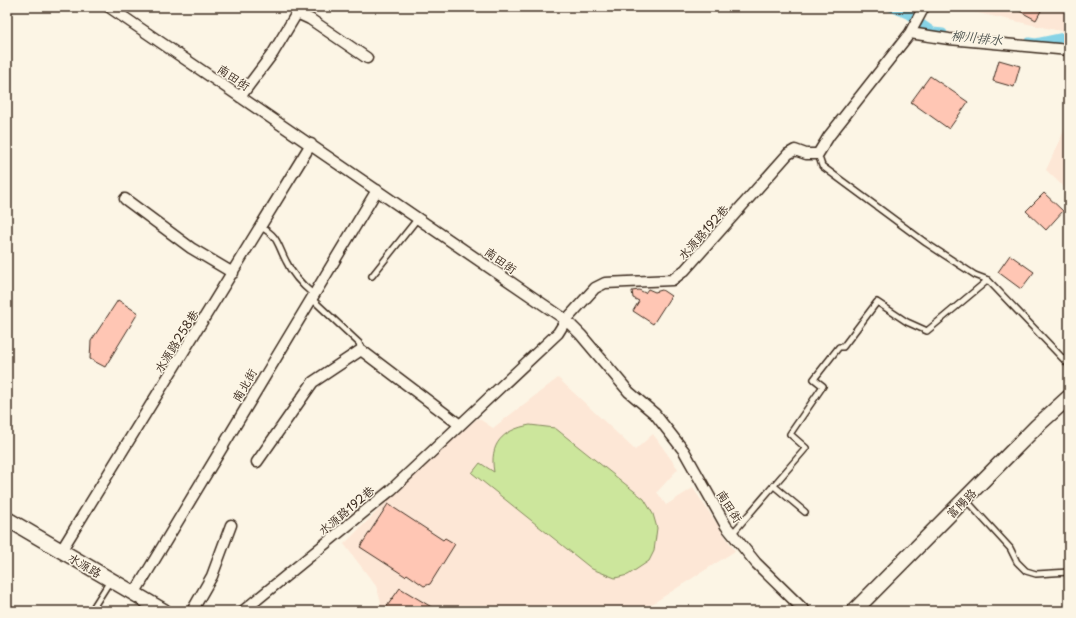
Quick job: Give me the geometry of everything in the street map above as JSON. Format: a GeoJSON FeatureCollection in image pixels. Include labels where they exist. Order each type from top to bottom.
{"type":"FeatureCollection","features":[{"type":"Feature","properties":{"kind":"street","name":"南田街"},"geometry":{"type":"LineString","coordinates":[[109,7],[566,320],[581,335],[629,392],[655,414],[684,451],[705,492],[732,534],[756,563],[804,611]]}},
{"type":"Feature","properties":{"kind":"street"},"geometry":{"type":"LineString","coordinates":[[818,154],[829,136],[910,33],[924,7]]}},
{"type":"Feature","properties":{"kind":"street"},"geometry":{"type":"LineString","coordinates":[[240,97],[273,53],[296,10],[367,58]]}},
{"type":"Feature","properties":{"kind":"street"},"geometry":{"type":"LineString","coordinates":[[910,33],[962,41],[1069,50]]}},
{"type":"Feature","properties":{"kind":"street","name":"水源路258巷"},"geometry":{"type":"LineString","coordinates":[[61,551],[311,144]]}},
{"type":"Feature","properties":{"kind":"street","name":"水源路192巷"},"geometry":{"type":"LineString","coordinates":[[243,611],[391,490],[558,333],[566,320],[595,288],[605,283],[672,280],[685,270],[707,248],[788,154],[795,150],[806,154],[818,154]]}},
{"type":"Feature","properties":{"kind":"street","name":"南北街"},"geometry":{"type":"LineString","coordinates":[[134,594],[377,190]]}},
{"type":"Feature","properties":{"kind":"street"},"geometry":{"type":"LineString","coordinates":[[125,199],[191,248],[233,273]]}},
{"type":"Feature","properties":{"kind":"street"},"geometry":{"type":"LineString","coordinates":[[257,462],[313,382],[361,350],[460,425]]}},
{"type":"Feature","properties":{"kind":"street","name":"富陽路"},"geometry":{"type":"LineString","coordinates":[[854,611],[1069,397]]}},
{"type":"Feature","properties":{"kind":"street","name":"水源路"},"geometry":{"type":"LineString","coordinates":[[7,519],[164,611]]}},
{"type":"Feature","properties":{"kind":"street"},"geometry":{"type":"LineString","coordinates":[[192,611],[212,576],[231,525]]}},
{"type":"Feature","properties":{"kind":"lane"},"geometry":{"type":"LineString","coordinates":[[818,154],[822,166],[834,175],[926,243],[975,275],[988,280],[1069,366]]}},
{"type":"Feature","properties":{"kind":"lane"},"geometry":{"type":"LineString","coordinates":[[372,276],[418,218]]}},
{"type":"Feature","properties":{"kind":"lane"},"geometry":{"type":"LineString","coordinates":[[261,227],[277,239],[292,270],[304,287],[359,343],[361,350]]}},
{"type":"Feature","properties":{"kind":"lane"},"geometry":{"type":"LineString","coordinates":[[732,534],[806,448],[790,434],[823,386],[814,379],[839,347],[843,347],[877,302],[907,322],[927,331],[988,280]]}},
{"type":"Feature","properties":{"kind":"lane"},"geometry":{"type":"LineString","coordinates":[[774,486],[805,512]]}},
{"type":"Feature","properties":{"kind":"lane"},"geometry":{"type":"LineString","coordinates":[[965,500],[1010,548],[1017,562],[1026,571],[1036,574],[1069,572]]}},
{"type":"Feature","properties":{"kind":"lane"},"geometry":{"type":"LineString","coordinates":[[92,611],[111,580]]}},
{"type":"Feature","properties":{"kind":"shaded area"},"geometry":{"type":"Polygon","coordinates":[[[950,7],[1069,7],[1069,14],[1065,32],[950,7]]]}},
{"type":"Feature","properties":{"kind":"shaded area"},"geometry":{"type":"Polygon","coordinates":[[[1069,120],[1069,192],[1046,170],[1069,120]]]}},
{"type":"Feature","properties":{"kind":"shaded area"},"geometry":{"type":"Polygon","coordinates":[[[558,378],[635,450],[653,434],[678,469],[657,492],[666,505],[693,488],[735,551],[641,611],[377,611],[381,602],[376,586],[344,544],[433,456],[478,418],[493,428],[558,378]]]}},
{"type":"Feature","properties":{"kind":"green space"},"geometry":{"type":"Polygon","coordinates":[[[530,425],[555,428],[644,499],[653,514],[657,528],[654,551],[649,561],[628,575],[615,578],[592,569],[472,473],[480,463],[494,472],[494,454],[496,446],[500,440],[505,435],[520,427],[530,425]]]}},
{"type":"Feature","properties":{"kind":"building"},"geometry":{"type":"Polygon","coordinates":[[[1012,7],[1043,7],[1036,20],[1012,7]]]}},
{"type":"Feature","properties":{"kind":"building"},"geometry":{"type":"Polygon","coordinates":[[[999,60],[1020,66],[1014,87],[993,81],[999,60]]]}},
{"type":"Feature","properties":{"kind":"building"},"geometry":{"type":"Polygon","coordinates":[[[930,76],[968,102],[949,129],[911,102],[930,76]]]}},
{"type":"Feature","properties":{"kind":"building"},"geometry":{"type":"Polygon","coordinates":[[[1044,193],[1063,211],[1046,230],[1026,211],[1044,193]]]}},
{"type":"Feature","properties":{"kind":"building"},"geometry":{"type":"Polygon","coordinates":[[[1010,255],[1034,272],[1021,289],[998,272],[1010,255]]]}},
{"type":"Feature","properties":{"kind":"building"},"geometry":{"type":"Polygon","coordinates":[[[648,289],[655,292],[662,290],[671,296],[653,324],[633,311],[639,301],[633,298],[632,291],[639,290],[645,293],[648,289]]]}},
{"type":"Feature","properties":{"kind":"building"},"geometry":{"type":"Polygon","coordinates":[[[118,300],[138,313],[105,367],[90,359],[91,341],[118,300]]]}},
{"type":"Feature","properties":{"kind":"building"},"geometry":{"type":"Polygon","coordinates":[[[388,504],[443,540],[445,538],[455,544],[430,584],[424,586],[407,574],[405,576],[360,547],[388,504]]]}},
{"type":"Feature","properties":{"kind":"building"},"geometry":{"type":"Polygon","coordinates":[[[400,588],[438,611],[389,611],[385,609],[400,588]]]}},
{"type":"Feature","properties":{"kind":"waterway","name":"柳川排水"},"geometry":{"type":"LineString","coordinates":[[891,7],[909,15],[933,32],[943,33]]}},
{"type":"Feature","properties":{"kind":"waterway","name":"柳川排水"},"geometry":{"type":"LineString","coordinates":[[1029,42],[1036,43],[1069,36]]}}]}
